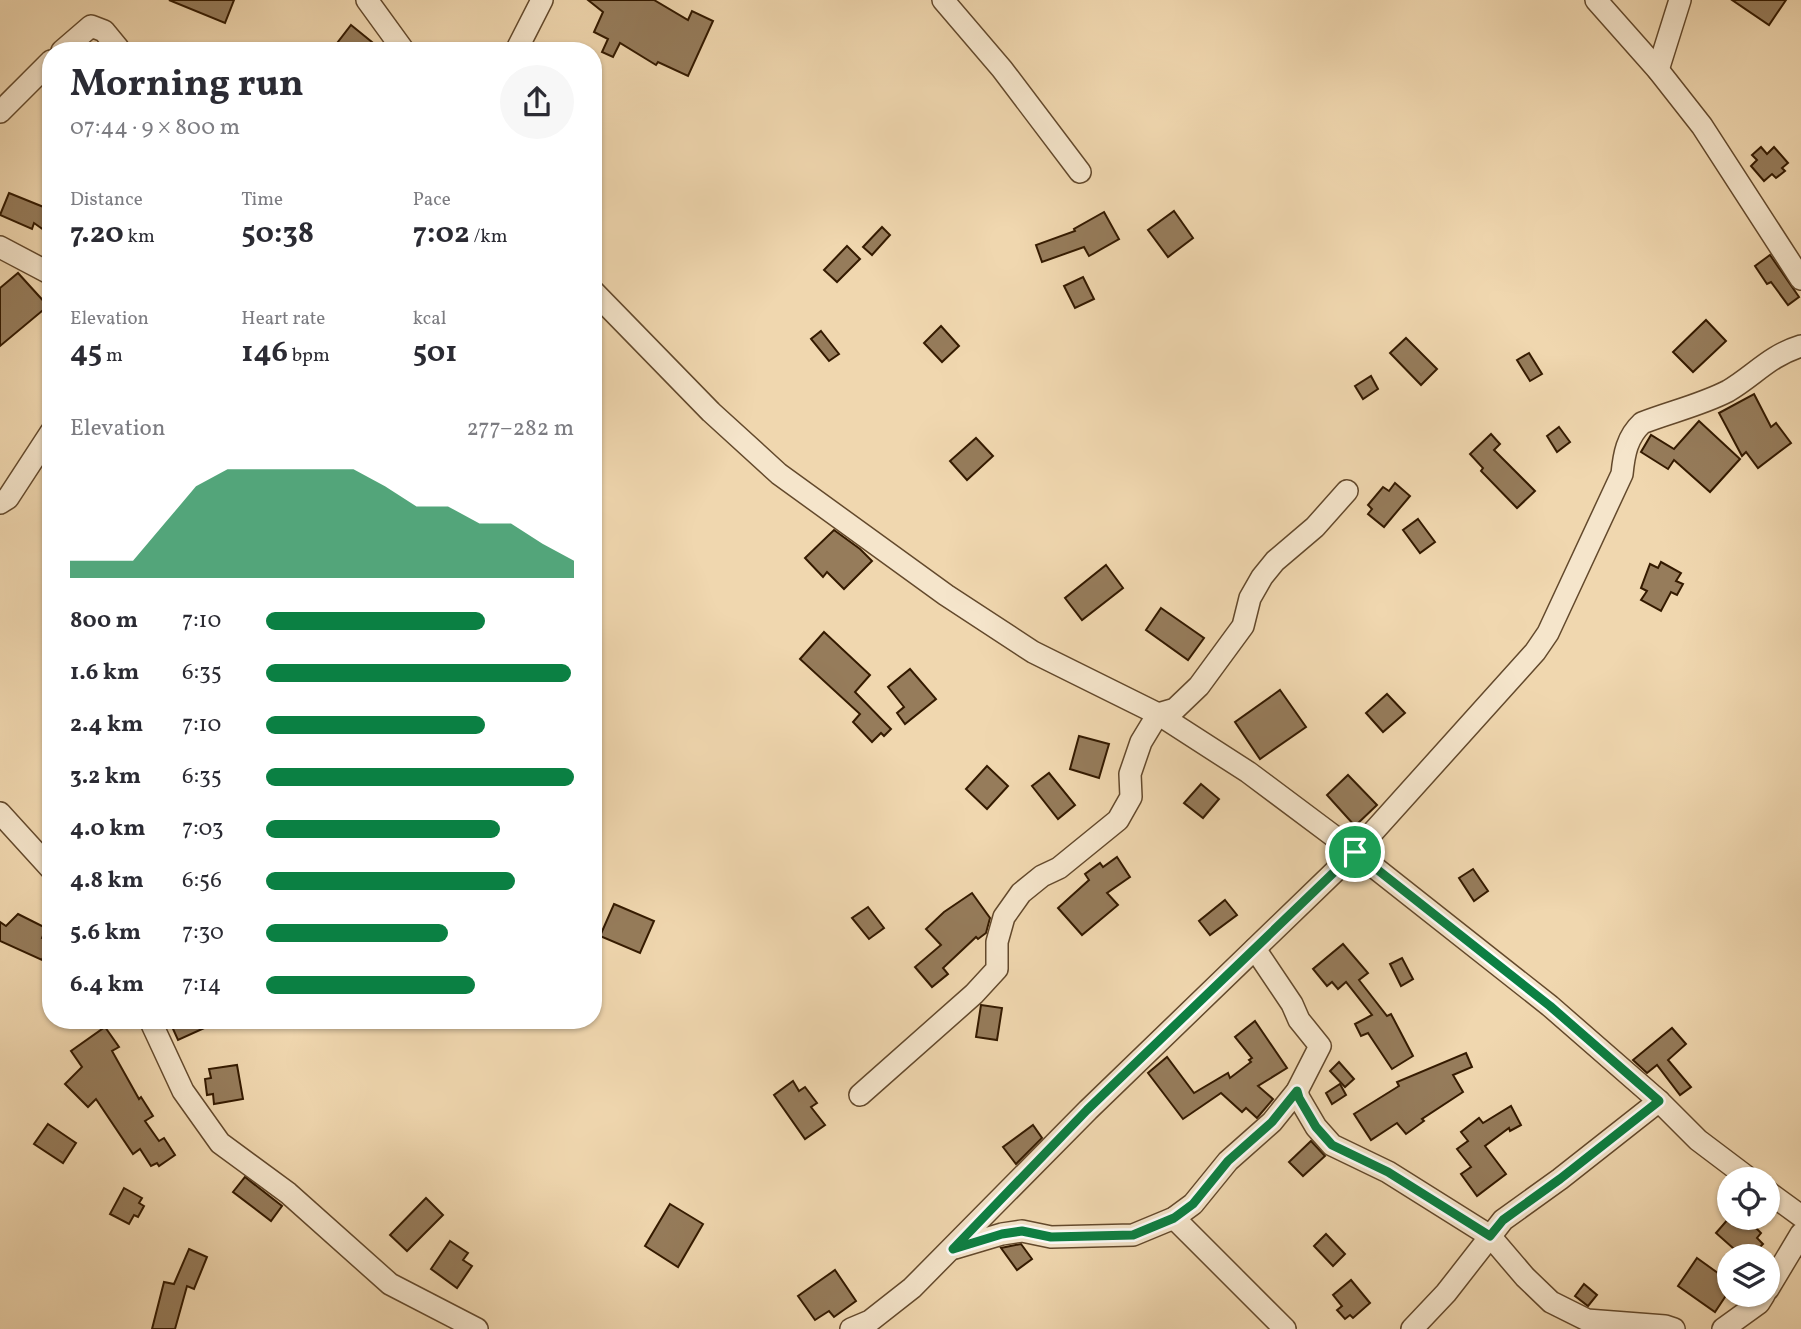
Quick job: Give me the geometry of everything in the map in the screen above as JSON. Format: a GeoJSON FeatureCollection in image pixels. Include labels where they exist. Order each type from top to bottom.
{"type":"FeatureCollection","features":[{"type":"Feature","properties":{"kind":"street"},"geometry":{"type":"LineString","coordinates":[[367,0],[397,42]]}},
{"type":"Feature","properties":{"kind":"street"},"geometry":{"type":"LineString","coordinates":[[521,42],[542,0]]}},
{"type":"Feature","properties":{"kind":"street"},"geometry":{"type":"LineString","coordinates":[[943,0],[1002,69],[1080,172]]}},
{"type":"Feature","properties":{"kind":"street"},"geometry":{"type":"LineString","coordinates":[[1596,0],[1702,125],[1801,279]]}},
{"type":"Feature","properties":{"kind":"street"},"geometry":{"type":"LineString","coordinates":[[1658,70],[1680,0]]}},
{"type":"Feature","properties":{"kind":"street"},"geometry":{"type":"LineString","coordinates":[[72,42],[91,26],[104,31],[113,42]]}},
{"type":"Feature","properties":{"kind":"street"},"geometry":{"type":"LineString","coordinates":[[0,112],[42,69]]}},
{"type":"Feature","properties":{"kind":"street"},"geometry":{"type":"LineString","coordinates":[[0,247],[42,269]]}},
{"type":"Feature","properties":{"kind":"street"},"geometry":{"type":"LineString","coordinates":[[602,300],[711,412],[779,474],[946,595],[1033,652],[1158,714],[1248,772],[1355,852],[1550,1006],[1659,1101],[1698,1140],[1734,1167]]}},
{"type":"Feature","properties":{"kind":"street"},"geometry":{"type":"LineString","coordinates":[[851,1329],[870,1321],[912,1288],[1087,1110],[1355,852],[1526,662],[1548,633],[1622,474],[1624,456],[1633,431],[1642,423],[1727,391],[1773,357],[1801,346]]}},
{"type":"Feature","properties":{"kind":"street"},"geometry":{"type":"LineString","coordinates":[[0,503],[8,498],[42,446]]}},
{"type":"Feature","properties":{"kind":"street"},"geometry":{"type":"LineString","coordinates":[[860,1095],[974,994],[997,969],[997,942],[1004,917],[1021,893],[1042,876],[1059,868],[1118,820],[1131,797],[1130,774],[1142,742],[1158,714],[1175,709],[1199,686],[1243,626],[1250,598],[1262,577],[1275,561],[1315,527],[1347,491]]}},
{"type":"Feature","properties":{"kind":"street"},"geometry":{"type":"LineString","coordinates":[[0,813],[42,859]]}},
{"type":"Feature","properties":{"kind":"street"},"geometry":{"type":"LineString","coordinates":[[953,1249],[1002,1234],[1022,1231],[1051,1237],[1133,1235],[1174,1218],[1193,1204],[1228,1161],[1272,1122],[1297,1091],[1320,1046],[1299,1020],[1292,1004],[1255,949]]}},
{"type":"Feature","properties":{"kind":"street"},"geometry":{"type":"LineString","coordinates":[[154,1029],[183,1091],[220,1143],[288,1194],[390,1284],[477,1329]]}},
{"type":"Feature","properties":{"kind":"street"},"geometry":{"type":"LineString","coordinates":[[1297,1091],[1316,1127],[1332,1145],[1388,1172],[1490,1236],[1525,1277],[1551,1302],[1587,1320],[1674,1329]]}},
{"type":"Feature","properties":{"kind":"street"},"geometry":{"type":"LineString","coordinates":[[1412,1329],[1446,1293],[1503,1220],[1659,1101]]}},
{"type":"Feature","properties":{"kind":"street"},"geometry":{"type":"LineString","coordinates":[[1780,1201],[1801,1216]]}},
{"type":"Feature","properties":{"kind":"street"},"geometry":{"type":"LineString","coordinates":[[1174,1218],[1285,1329]]}},
{"type":"Feature","properties":{"kind":"street"},"geometry":{"type":"LineString","coordinates":[[1780,1270],[1801,1234]]}},
{"type":"Feature","properties":{"kind":"street"},"geometry":{"type":"LineString","coordinates":[[1723,1329],[1753,1307]]}},
{"type":"Feature","properties":{"kind":"building"},"geometry":{"type":"Polygon","coordinates":[[[169,0],[234,0],[225,23],[169,0]]]}},
{"type":"Feature","properties":{"kind":"building"},"geometry":{"type":"Polygon","coordinates":[[[588,0],[654,0],[688,20],[692,11],[713,21],[688,76],[658,62],[656,65],[620,43],[613,57],[602,52],[608,39],[594,32],[603,12],[588,0]]]}},
{"type":"Feature","properties":{"kind":"building"},"geometry":{"type":"Polygon","coordinates":[[[1732,0],[1786,0],[1769,25],[1732,0]]]}},
{"type":"Feature","properties":{"kind":"building"},"geometry":{"type":"Polygon","coordinates":[[[351,25],[372,42],[338,42],[351,25]]]}},
{"type":"Feature","properties":{"kind":"building"},"geometry":{"type":"Polygon","coordinates":[[[1761,147],[1767,154],[1774,147],[1788,163],[1782,168],[1785,171],[1776,178],[1772,174],[1764,181],[1751,166],[1757,160],[1752,155],[1761,147]]]}},
{"type":"Feature","properties":{"kind":"building"},"geometry":{"type":"Polygon","coordinates":[[[9,193],[42,206],[42,229],[34,223],[32,229],[0,215],[9,193]]]}},
{"type":"Feature","properties":{"kind":"building"},"geometry":{"type":"Polygon","coordinates":[[[1174,211],[1193,238],[1168,257],[1148,230],[1174,211]]]}},
{"type":"Feature","properties":{"kind":"building"},"geometry":{"type":"Polygon","coordinates":[[[1104,212],[1119,239],[1089,256],[1084,247],[1042,262],[1036,245],[1075,231],[1074,229],[1104,212]]]}},
{"type":"Feature","properties":{"kind":"building"},"geometry":{"type":"Polygon","coordinates":[[[882,227],[890,235],[872,255],[863,247],[882,227]]]}},
{"type":"Feature","properties":{"kind":"building"},"geometry":{"type":"Polygon","coordinates":[[[847,246],[860,259],[837,282],[824,270],[847,246]]]}},
{"type":"Feature","properties":{"kind":"building"},"geometry":{"type":"Polygon","coordinates":[[[1770,255],[1799,297],[1788,305],[1771,282],[1767,284],[1755,266],[1770,255]]]}},
{"type":"Feature","properties":{"kind":"building"},"geometry":{"type":"Polygon","coordinates":[[[18,273],[42,299],[42,311],[0,346],[0,288],[18,273]]]}},
{"type":"Feature","properties":{"kind":"building"},"geometry":{"type":"Polygon","coordinates":[[[1083,277],[1094,299],[1075,308],[1064,286],[1083,277]]]}},
{"type":"Feature","properties":{"kind":"building"},"geometry":{"type":"Polygon","coordinates":[[[1706,320],[1726,341],[1693,372],[1673,352],[1706,320]]]}},
{"type":"Feature","properties":{"kind":"building"},"geometry":{"type":"Polygon","coordinates":[[[941,326],[959,346],[942,362],[924,343],[941,326]]]}},
{"type":"Feature","properties":{"kind":"building"},"geometry":{"type":"Polygon","coordinates":[[[821,331],[839,354],[829,361],[811,339],[821,331]]]}},
{"type":"Feature","properties":{"kind":"building"},"geometry":{"type":"Polygon","coordinates":[[[1406,338],[1437,369],[1421,385],[1390,353],[1406,338]]]}},
{"type":"Feature","properties":{"kind":"building"},"geometry":{"type":"Polygon","coordinates":[[[1529,353],[1542,374],[1530,381],[1517,360],[1529,353]]]}},
{"type":"Feature","properties":{"kind":"building"},"geometry":{"type":"Polygon","coordinates":[[[1371,376],[1378,389],[1363,399],[1355,386],[1371,376]]]}},
{"type":"Feature","properties":{"kind":"building"},"geometry":{"type":"Polygon","coordinates":[[[1754,394],[1771,427],[1776,423],[1791,443],[1758,468],[1746,452],[1742,456],[1719,413],[1754,394]]]}},
{"type":"Feature","properties":{"kind":"building"},"geometry":{"type":"Polygon","coordinates":[[[1699,421],[1740,459],[1710,492],[1674,460],[1668,469],[1641,452],[1651,435],[1674,449],[1699,421]]]}},
{"type":"Feature","properties":{"kind":"building"},"geometry":{"type":"Polygon","coordinates":[[[1559,427],[1570,442],[1557,452],[1547,436],[1559,427]]]}},
{"type":"Feature","properties":{"kind":"building"},"geometry":{"type":"Polygon","coordinates":[[[1491,434],[1500,444],[1494,450],[1535,491],[1517,508],[1481,471],[1483,468],[1470,454],[1491,434]]]}},
{"type":"Feature","properties":{"kind":"building"},"geometry":{"type":"Polygon","coordinates":[[[976,438],[993,456],[967,480],[950,461],[976,438]]]}},
{"type":"Feature","properties":{"kind":"building"},"geometry":{"type":"Polygon","coordinates":[[[1395,483],[1410,496],[1384,527],[1368,514],[1372,509],[1368,505],[1383,487],[1389,491],[1395,483]]]}},
{"type":"Feature","properties":{"kind":"building"},"geometry":{"type":"Polygon","coordinates":[[[1418,519],[1435,542],[1420,553],[1403,530],[1418,519]]]}},
{"type":"Feature","properties":{"kind":"building"},"geometry":{"type":"Polygon","coordinates":[[[834,530],[872,561],[844,589],[827,572],[823,577],[805,558],[834,530]]]}},
{"type":"Feature","properties":{"kind":"building"},"geometry":{"type":"Polygon","coordinates":[[[1661,562],[1681,573],[1676,581],[1683,584],[1677,595],[1671,592],[1661,611],[1641,600],[1647,591],[1641,588],[1650,564],[1658,568],[1661,562]]]}},
{"type":"Feature","properties":{"kind":"building"},"geometry":{"type":"Polygon","coordinates":[[[1106,565],[1123,588],[1082,620],[1065,598],[1106,565]]]}},
{"type":"Feature","properties":{"kind":"building"},"geometry":{"type":"Polygon","coordinates":[[[1161,608],[1204,638],[1188,660],[1146,630],[1161,608]]]}},
{"type":"Feature","properties":{"kind":"building"},"geometry":{"type":"Polygon","coordinates":[[[824,632],[870,675],[855,692],[891,729],[884,736],[881,733],[872,742],[853,722],[860,714],[800,659],[824,632]]]}},
{"type":"Feature","properties":{"kind":"building"},"geometry":{"type":"Polygon","coordinates":[[[910,669],[936,699],[905,724],[897,713],[904,707],[888,687],[910,669]]]}},
{"type":"Feature","properties":{"kind":"building"},"geometry":{"type":"Polygon","coordinates":[[[1280,690],[1306,727],[1260,759],[1235,722],[1280,690]]]}},
{"type":"Feature","properties":{"kind":"building"},"geometry":{"type":"Polygon","coordinates":[[[1387,694],[1405,713],[1383,732],[1366,713],[1387,694]]]}},
{"type":"Feature","properties":{"kind":"building"},"geometry":{"type":"Polygon","coordinates":[[[1079,736],[1109,744],[1099,778],[1070,769],[1079,736]]]}},
{"type":"Feature","properties":{"kind":"building"},"geometry":{"type":"Polygon","coordinates":[[[987,766],[1008,786],[987,809],[966,789],[987,766]]]}},
{"type":"Feature","properties":{"kind":"building"},"geometry":{"type":"Polygon","coordinates":[[[1049,773],[1075,805],[1058,819],[1032,786],[1049,773]]]}},
{"type":"Feature","properties":{"kind":"building"},"geometry":{"type":"Polygon","coordinates":[[[1348,775],[1377,805],[1355,826],[1327,795],[1348,775]]]}},
{"type":"Feature","properties":{"kind":"building"},"geometry":{"type":"Polygon","coordinates":[[[1201,784],[1219,799],[1203,818],[1184,803],[1201,784]]]}},
{"type":"Feature","properties":{"kind":"building"},"geometry":{"type":"Polygon","coordinates":[[[1117,857],[1130,877],[1107,893],[1118,905],[1082,935],[1058,908],[1089,880],[1085,874],[1100,863],[1103,867],[1117,857]]]}},
{"type":"Feature","properties":{"kind":"building"},"geometry":{"type":"Polygon","coordinates":[[[1473,869],[1488,891],[1474,901],[1459,878],[1473,869]]]}},
{"type":"Feature","properties":{"kind":"building"},"geometry":{"type":"Polygon","coordinates":[[[972,893],[990,918],[986,933],[978,939],[976,937],[943,968],[948,974],[932,987],[915,967],[941,945],[926,929],[944,912],[972,893]]]}},
{"type":"Feature","properties":{"kind":"building"},"geometry":{"type":"Polygon","coordinates":[[[1225,900],[1237,915],[1210,935],[1199,921],[1225,900]]]}},
{"type":"Feature","properties":{"kind":"building"},"geometry":{"type":"Polygon","coordinates":[[[614,904],[654,921],[640,953],[602,937],[614,904]]]}},
{"type":"Feature","properties":{"kind":"building"},"geometry":{"type":"Polygon","coordinates":[[[868,907],[884,928],[869,939],[852,918],[868,907]]]}},
{"type":"Feature","properties":{"kind":"building"},"geometry":{"type":"Polygon","coordinates":[[[18,914],[42,926],[42,960],[0,941],[0,922],[6,926],[18,914]]]}},
{"type":"Feature","properties":{"kind":"building"},"geometry":{"type":"Polygon","coordinates":[[[1343,944],[1368,973],[1359,980],[1387,1016],[1391,1014],[1413,1056],[1392,1069],[1368,1033],[1361,1036],[1355,1024],[1372,1015],[1346,982],[1338,989],[1332,982],[1327,986],[1313,969],[1343,944]]]}},
{"type":"Feature","properties":{"kind":"building"},"geometry":{"type":"Polygon","coordinates":[[[1402,958],[1413,979],[1401,986],[1390,964],[1402,958]]]}},
{"type":"Feature","properties":{"kind":"building"},"geometry":{"type":"Polygon","coordinates":[[[981,1005],[1002,1008],[997,1040],[976,1037],[981,1005]]]}},
{"type":"Feature","properties":{"kind":"building"},"geometry":{"type":"Polygon","coordinates":[[[1255,1021],[1287,1068],[1258,1086],[1273,1099],[1257,1118],[1246,1108],[1242,1112],[1221,1093],[1183,1119],[1148,1073],[1167,1057],[1194,1093],[1228,1073],[1230,1078],[1251,1062],[1249,1060],[1252,1058],[1235,1037],[1255,1021]]]}},
{"type":"Feature","properties":{"kind":"building"},"geometry":{"type":"Polygon","coordinates":[[[1672,1028],[1686,1044],[1668,1060],[1691,1087],[1680,1095],[1657,1065],[1647,1073],[1633,1060],[1672,1028]]]}},
{"type":"Feature","properties":{"kind":"building"},"geometry":{"type":"Polygon","coordinates":[[[102,1029],[106,1029],[119,1047],[112,1051],[139,1099],[141,1097],[153,1116],[145,1121],[159,1141],[164,1138],[175,1155],[159,1166],[157,1163],[151,1166],[140,1149],[133,1154],[96,1099],[88,1107],[65,1084],[82,1067],[71,1051],[102,1029]]]}},
{"type":"Feature","properties":{"kind":"building"},"geometry":{"type":"Polygon","coordinates":[[[173,1029],[202,1029],[178,1040],[173,1029]]]}},
{"type":"Feature","properties":{"kind":"building"},"geometry":{"type":"Polygon","coordinates":[[[1466,1053],[1472,1067],[1453,1075],[1463,1092],[1422,1119],[1424,1121],[1406,1134],[1397,1123],[1371,1140],[1354,1114],[1399,1086],[1397,1082],[1466,1053]]]}},
{"type":"Feature","properties":{"kind":"building"},"geometry":{"type":"Polygon","coordinates":[[[1339,1062],[1354,1079],[1345,1087],[1330,1071],[1339,1062]]]}},
{"type":"Feature","properties":{"kind":"building"},"geometry":{"type":"Polygon","coordinates":[[[237,1065],[243,1099],[214,1104],[213,1094],[207,1095],[205,1079],[211,1078],[209,1069],[237,1065]]]}},
{"type":"Feature","properties":{"kind":"building"},"geometry":{"type":"Polygon","coordinates":[[[793,1081],[799,1091],[805,1087],[817,1103],[811,1107],[825,1125],[805,1139],[774,1095],[793,1081]]]}},
{"type":"Feature","properties":{"kind":"building"},"geometry":{"type":"Polygon","coordinates":[[[1340,1084],[1346,1095],[1332,1104],[1326,1093],[1340,1084]]]}},
{"type":"Feature","properties":{"kind":"building"},"geometry":{"type":"Polygon","coordinates":[[[1511,1106],[1521,1125],[1510,1131],[1509,1128],[1485,1146],[1506,1174],[1477,1196],[1461,1174],[1471,1167],[1457,1149],[1468,1141],[1461,1132],[1479,1118],[1483,1123],[1511,1106]]]}},
{"type":"Feature","properties":{"kind":"building"},"geometry":{"type":"Polygon","coordinates":[[[48,1124],[76,1143],[63,1163],[34,1144],[48,1124]]]}},
{"type":"Feature","properties":{"kind":"building"},"geometry":{"type":"Polygon","coordinates":[[[1033,1125],[1042,1138],[1016,1164],[1003,1147],[1033,1125]]]}},
{"type":"Feature","properties":{"kind":"building"},"geometry":{"type":"Polygon","coordinates":[[[1311,1141],[1325,1156],[1303,1176],[1289,1162],[1311,1141]]]}},
{"type":"Feature","properties":{"kind":"building"},"geometry":{"type":"Polygon","coordinates":[[[245,1177],[282,1206],[271,1221],[233,1192],[245,1177]]]}},
{"type":"Feature","properties":{"kind":"building"},"geometry":{"type":"Polygon","coordinates":[[[124,1188],[142,1198],[139,1203],[144,1206],[138,1217],[134,1215],[129,1224],[110,1214],[124,1188]]]}},
{"type":"Feature","properties":{"kind":"building"},"geometry":{"type":"Polygon","coordinates":[[[426,1198],[443,1215],[407,1251],[390,1235],[426,1198]]]}},
{"type":"Feature","properties":{"kind":"building"},"geometry":{"type":"Polygon","coordinates":[[[670,1204],[703,1224],[678,1267],[645,1246],[670,1204]]]}},
{"type":"Feature","properties":{"kind":"building"},"geometry":{"type":"Polygon","coordinates":[[[1719,1230],[1758,1230],[1761,1233],[1757,1238],[1763,1244],[1728,1244],[1716,1233],[1719,1230]]]}},
{"type":"Feature","properties":{"kind":"building"},"geometry":{"type":"Polygon","coordinates":[[[1326,1234],[1345,1254],[1333,1266],[1314,1246],[1326,1234]]]}},
{"type":"Feature","properties":{"kind":"building"},"geometry":{"type":"Polygon","coordinates":[[[450,1241],[468,1253],[463,1260],[472,1266],[457,1288],[431,1269],[450,1241]]]}},
{"type":"Feature","properties":{"kind":"building"},"geometry":{"type":"Polygon","coordinates":[[[1021,1244],[1032,1259],[1017,1270],[1001,1248],[1021,1244]]]}},
{"type":"Feature","properties":{"kind":"building"},"geometry":{"type":"Polygon","coordinates":[[[189,1249],[207,1257],[194,1289],[187,1286],[175,1329],[152,1329],[164,1282],[174,1284],[189,1249]]]}},
{"type":"Feature","properties":{"kind":"building"},"geometry":{"type":"Polygon","coordinates":[[[1697,1258],[1717,1272],[1718,1307],[1715,1312],[1678,1286],[1697,1258]]]}},
{"type":"Feature","properties":{"kind":"building"},"geometry":{"type":"Polygon","coordinates":[[[835,1270],[856,1301],[834,1317],[829,1311],[815,1320],[798,1296],[835,1270]]]}},
{"type":"Feature","properties":{"kind":"building"},"geometry":{"type":"Polygon","coordinates":[[[1351,1280],[1370,1303],[1353,1318],[1350,1315],[1345,1319],[1337,1310],[1342,1306],[1333,1295],[1351,1280]]]}},
{"type":"Feature","properties":{"kind":"building"},"geometry":{"type":"Polygon","coordinates":[[[1584,1284],[1597,1295],[1588,1306],[1575,1296],[1584,1284]]]}},
{"type":"Feature","properties":{"kind":"route"},"geometry":{"type":"LineString","coordinates":[[1355,852],[1550,1006],[1659,1101],[1503,1220],[1490,1236],[1388,1172],[1332,1145],[1316,1127],[1297,1091],[1272,1122],[1228,1161],[1193,1204],[1174,1218],[1133,1235],[1051,1237],[1022,1231],[1002,1234],[953,1249],[1087,1110],[1355,852]]}}]}
